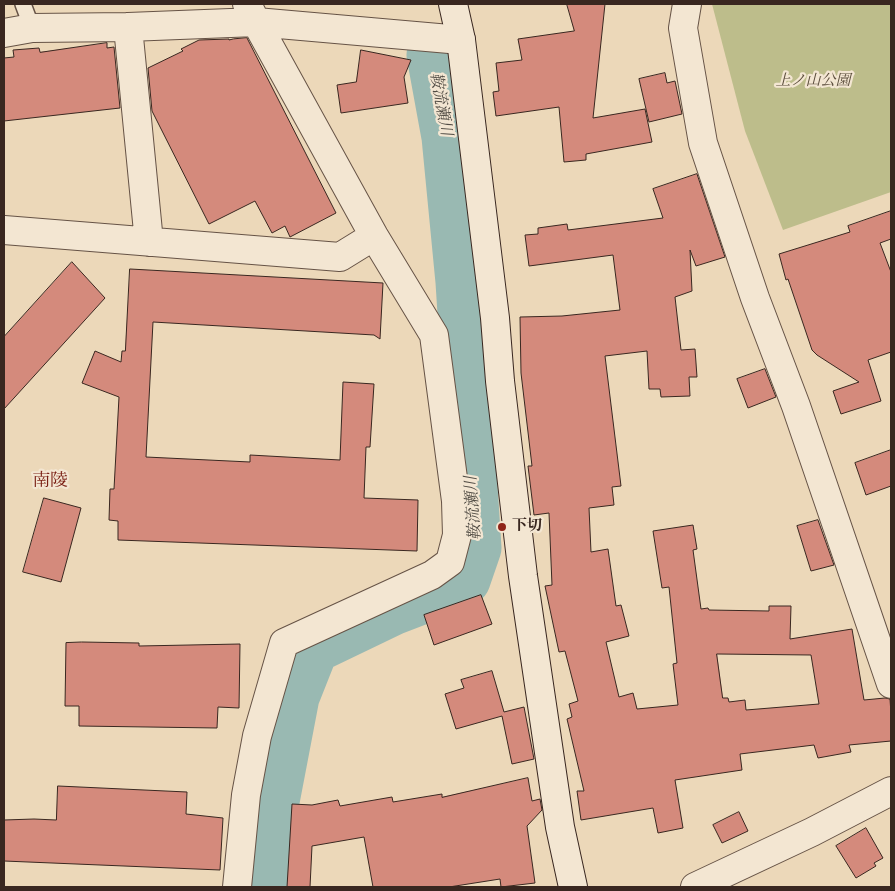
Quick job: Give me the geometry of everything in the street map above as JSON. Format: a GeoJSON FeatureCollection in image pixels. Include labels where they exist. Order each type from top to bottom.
{"type":"FeatureCollection","features":[{"type":"Feature","properties":{"kind":"street"},"geometry":{"type":"LineString","coordinates":[[453,4],[461,40],[495,318],[500,381],[523,576],[560,827],[573,887]]}},
{"type":"Feature","properties":{"kind":"street"},"geometry":{"type":"LineString","coordinates":[[687,4],[683,28],[703,143],[755,298],[796,406],[891,684]]}},
{"type":"Feature","properties":{"kind":"street"},"geometry":{"type":"LineString","coordinates":[[4,33],[27,16],[128,28],[251,13],[461,40]]}},
{"type":"Feature","properties":{"kind":"street"},"geometry":{"type":"LineString","coordinates":[[238,887],[246,795],[257,736],[284,642],[432,575],[450,562],[457,535],[456,501],[434,335],[374,236],[251,13]]}},
{"type":"Feature","properties":{"kind":"street"},"geometry":{"type":"LineString","coordinates":[[128,28],[149,242]]}},
{"type":"Feature","properties":{"kind":"street"},"geometry":{"type":"LineString","coordinates":[[4,230],[340,257],[374,236]]}},
{"type":"Feature","properties":{"kind":"street"},"geometry":{"type":"LineString","coordinates":[[695,887],[812,832],[891,791]]}},
{"type":"Feature","properties":{"kind":"green space","name":"上ノ山公園"},"geometry":{"type":"Polygon","coordinates":[[[712,4],[891,4],[891,192],[783,230],[745,131],[712,4]]]}},
{"type":"Feature","properties":{"kind":"building"},"geometry":{"type":"Polygon","coordinates":[[[567,4],[605,4],[593,118],[645,109],[652,142],[586,154],[586,160],[564,162],[559,107],[496,116],[493,92],[499,91],[496,63],[522,60],[518,39],[574,31],[567,4]]]}},
{"type":"Feature","properties":{"kind":"building"},"geometry":{"type":"Polygon","coordinates":[[[247,38],[336,213],[290,237],[285,226],[272,233],[255,201],[209,224],[152,111],[148,68],[183,51],[181,49],[199,40],[247,38]]]}},
{"type":"Feature","properties":{"kind":"building"},"geometry":{"type":"Polygon","coordinates":[[[107,43],[107,48],[114,47],[120,108],[4,121],[4,58],[14,57],[13,50],[39,48],[40,52],[107,43]]]}},
{"type":"Feature","properties":{"kind":"building"},"geometry":{"type":"Polygon","coordinates":[[[361,50],[411,60],[404,77],[408,103],[341,113],[337,85],[356,82],[361,50]]]}},
{"type":"Feature","properties":{"kind":"building"},"geometry":{"type":"Polygon","coordinates":[[[665,73],[667,83],[675,81],[682,114],[649,122],[639,79],[665,73]]]}},
{"type":"Feature","properties":{"kind":"building"},"geometry":{"type":"Polygon","coordinates":[[[697,174],[725,257],[696,266],[690,250],[692,291],[675,297],[681,350],[695,349],[697,377],[689,377],[690,396],[661,397],[660,389],[649,389],[647,351],[605,356],[621,486],[612,487],[614,505],[589,508],[591,552],[608,549],[616,606],[621,605],[629,636],[606,642],[619,697],[633,693],[637,709],[678,705],[673,664],[677,663],[669,587],[662,588],[653,531],[693,525],[697,549],[693,550],[701,609],[769,611],[769,606],[791,606],[790,639],[852,629],[864,700],[890,699],[891,714],[891,741],[849,745],[851,752],[818,758],[814,745],[740,754],[742,770],[675,780],[683,828],[658,833],[653,808],[581,820],[577,791],[584,791],[567,719],[572,717],[569,704],[578,701],[565,651],[559,652],[545,586],[552,585],[549,513],[534,515],[528,466],[532,466],[521,373],[520,317],[562,316],[620,310],[613,255],[529,266],[525,235],[538,234],[538,228],[567,224],[568,230],[663,218],[653,189],[697,174]],[[717,654],[723,698],[728,698],[729,702],[745,700],[746,710],[819,704],[811,655],[717,654]]]}},
{"type":"Feature","properties":{"kind":"building"},"geometry":{"type":"Polygon","coordinates":[[[891,211],[891,239],[880,243],[891,272],[891,352],[868,360],[881,401],[841,414],[833,391],[859,382],[812,350],[788,279],[786,280],[779,254],[850,232],[848,226],[891,211]]]}},
{"type":"Feature","properties":{"kind":"building"},"geometry":{"type":"Polygon","coordinates":[[[72,262],[105,298],[4,409],[4,337],[72,262]]]}},
{"type":"Feature","properties":{"kind":"building"},"geometry":{"type":"Polygon","coordinates":[[[130,269],[383,283],[380,339],[374,335],[153,322],[146,457],[250,462],[250,455],[340,460],[343,382],[374,384],[370,447],[366,447],[364,498],[418,500],[417,551],[118,540],[118,521],[109,520],[110,489],[114,489],[119,397],[82,383],[95,351],[121,362],[122,351],[125,351],[130,269]]]}},
{"type":"Feature","properties":{"kind":"building"},"geometry":{"type":"Polygon","coordinates":[[[765,369],[776,397],[748,408],[737,379],[765,369]]]}},
{"type":"Feature","properties":{"kind":"building"},"geometry":{"type":"Polygon","coordinates":[[[891,450],[891,486],[866,495],[855,463],[891,450]]]}},
{"type":"Feature","properties":{"kind":"building"},"geometry":{"type":"Polygon","coordinates":[[[44,498],[81,508],[61,582],[23,572],[44,498]]]}},
{"type":"Feature","properties":{"kind":"building"},"geometry":{"type":"Polygon","coordinates":[[[818,520],[834,565],[811,571],[797,526],[818,520]]]}},
{"type":"Feature","properties":{"kind":"building"},"geometry":{"type":"Polygon","coordinates":[[[481,595],[492,624],[434,645],[424,615],[481,595]]]}},
{"type":"Feature","properties":{"kind":"building"},"geometry":{"type":"Polygon","coordinates":[[[66,643],[139,643],[139,646],[240,644],[239,708],[218,707],[217,728],[79,726],[79,706],[65,706],[66,643]]]}},
{"type":"Feature","properties":{"kind":"building"},"geometry":{"type":"Polygon","coordinates":[[[492,671],[504,712],[524,707],[534,759],[512,764],[502,716],[456,729],[445,694],[464,688],[461,680],[492,671]]]}},
{"type":"Feature","properties":{"kind":"building"},"geometry":{"type":"Polygon","coordinates":[[[528,778],[532,801],[540,799],[542,810],[527,826],[535,883],[501,887],[500,879],[449,887],[373,887],[364,837],[312,846],[310,887],[287,887],[292,804],[312,805],[338,800],[340,806],[392,797],[393,802],[442,794],[442,797],[528,778]]]}},
{"type":"Feature","properties":{"kind":"building"},"geometry":{"type":"Polygon","coordinates":[[[58,786],[187,792],[186,814],[223,818],[220,870],[4,861],[4,820],[56,820],[58,786]]]}},
{"type":"Feature","properties":{"kind":"building"},"geometry":{"type":"Polygon","coordinates":[[[739,812],[748,831],[722,843],[713,825],[739,812]]]}},
{"type":"Feature","properties":{"kind":"building"},"geometry":{"type":"Polygon","coordinates":[[[866,828],[883,858],[874,863],[876,866],[856,878],[836,846],[866,828]]]}},
{"type":"Feature","properties":{"kind":"waterway","name":"鞍流瀬川"},"geometry":{"type":"LineString","coordinates":[[264,887],[273,812],[295,697],[314,649],[393,611],[445,591],[466,580],[477,548],[460,282],[446,137],[431,55]]}},
{"type":"Feature","properties":{"kind":"place","name":"下切"},"geometry":{"type":"Point","coordinates":[502,527]}},
{"type":"Feature","properties":{"kind":"district","name":"南陵"},"geometry":{"type":"Point","coordinates":[50,482]}}]}
